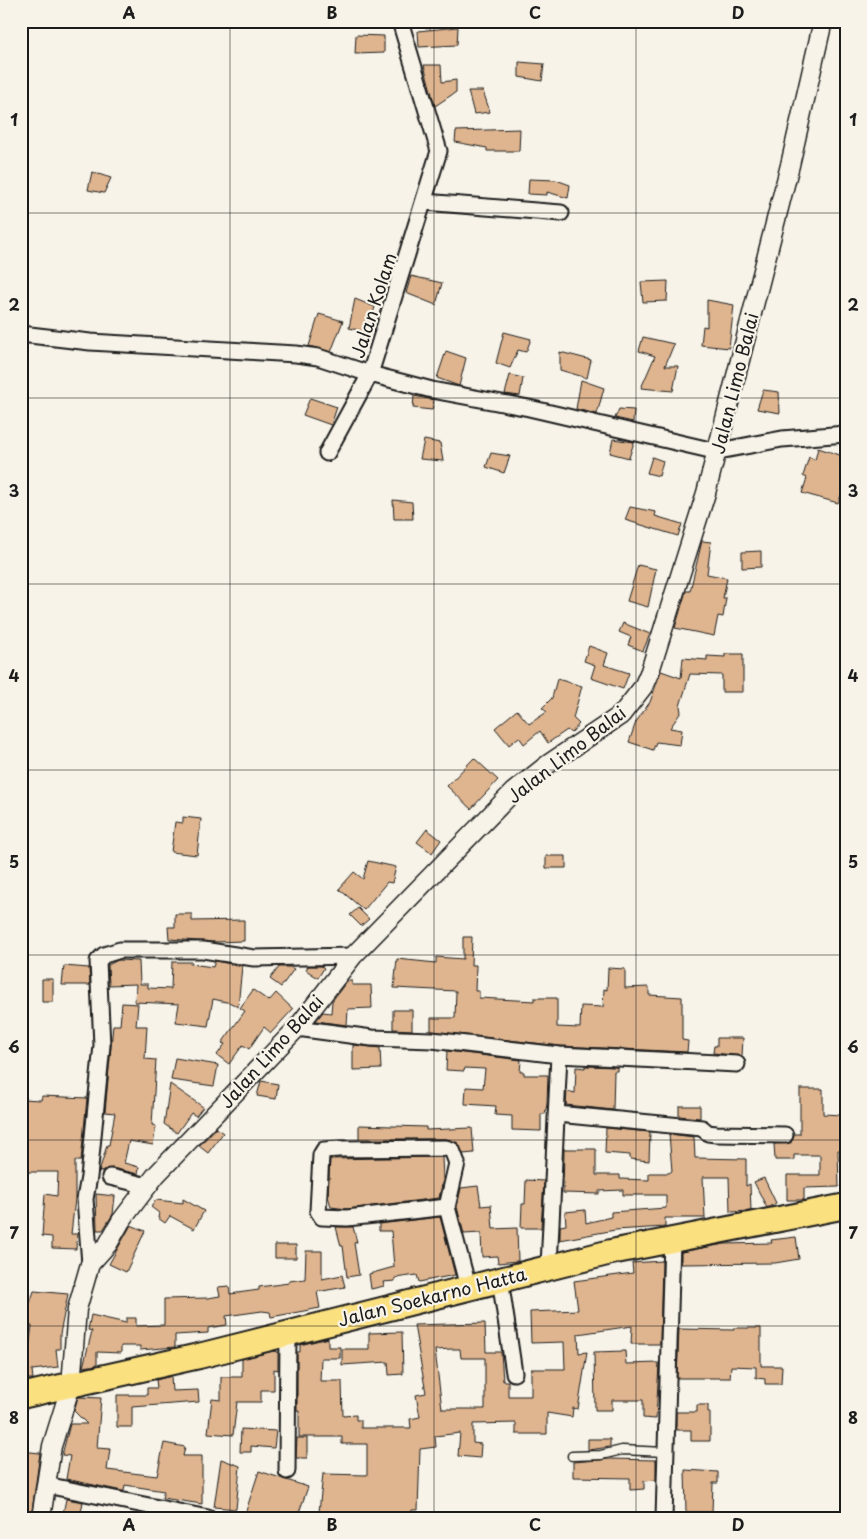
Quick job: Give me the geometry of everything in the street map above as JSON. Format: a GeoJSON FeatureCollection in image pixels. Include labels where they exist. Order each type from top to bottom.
{"type":"FeatureCollection","features":[{"type":"Feature","properties":{"kind":"highway","name":"Jalan Soekarno Hatta"},"geometry":{"type":"LineString","coordinates":[[21,1396],[199,1356],[549,1266],[846,1206]]}},
{"type":"Feature","properties":{"kind":"street","name":"Jalan Kolam"},"geometry":{"type":"LineString","coordinates":[[400,21],[439,147],[424,202],[370,374],[432,390],[718,450]]}},
{"type":"Feature","properties":{"kind":"street","name":"Jalan Limo Balai"},"geometry":{"type":"LineString","coordinates":[[41,1518],[52,1446],[71,1384],[77,1309],[90,1264],[108,1244],[121,1221],[148,1186],[297,1028],[353,956],[513,792],[546,765],[608,725],[632,701],[650,671],[718,450],[790,165],[823,21]]}},
{"type":"Feature","properties":{"kind":"street"},"geometry":{"type":"LineString","coordinates":[[424,202],[561,213]]}},
{"type":"Feature","properties":{"kind":"street"},"geometry":{"type":"LineString","coordinates":[[21,334],[90,342],[302,354],[370,374],[327,453]]}},
{"type":"Feature","properties":{"kind":"street"},"geometry":{"type":"LineString","coordinates":[[718,450],[782,439],[846,434]]}},
{"type":"Feature","properties":{"kind":"street"},"geometry":{"type":"LineString","coordinates":[[90,1264],[85,1199],[89,1177],[102,1045],[98,961],[104,955],[120,950],[203,950],[254,958],[353,956]]}},
{"type":"Feature","properties":{"kind":"street"},"geometry":{"type":"LineString","coordinates":[[297,1028],[372,1038],[432,1040],[559,1055],[737,1064]]}},
{"type":"Feature","properties":{"kind":"street"},"geometry":{"type":"LineString","coordinates":[[549,1266],[559,1055]]}},
{"type":"Feature","properties":{"kind":"street"},"geometry":{"type":"LineString","coordinates":[[556,1114],[702,1128],[708,1133],[716,1134],[785,1135]]}},
{"type":"Feature","properties":{"kind":"street"},"geometry":{"type":"LineString","coordinates":[[447,1207],[347,1218],[322,1217],[318,1211],[321,1155],[324,1150],[446,1148],[452,1150],[457,1163],[447,1207],[468,1287]]}},
{"type":"Feature","properties":{"kind":"street"},"geometry":{"type":"LineString","coordinates":[[110,1177],[148,1186]]}},
{"type":"Feature","properties":{"kind":"street"},"geometry":{"type":"LineString","coordinates":[[664,1518],[672,1240]]}},
{"type":"Feature","properties":{"kind":"street"},"geometry":{"type":"LineString","coordinates":[[500,1279],[514,1373]]}},
{"type":"Feature","properties":{"kind":"street"},"geometry":{"type":"LineString","coordinates":[[287,1471],[288,1332]]}},
{"type":"Feature","properties":{"kind":"street"},"geometry":{"type":"LineString","coordinates":[[46,1485],[208,1518]]}},
{"type":"Feature","properties":{"kind":"lane"},"geometry":{"type":"LineString","coordinates":[[572,1456],[602,1456],[622,1450],[666,1452]]}},
{"type":"Feature","properties":{"kind":"building"},"geometry":{"type":"Polygon","coordinates":[[[458,27],[457,45],[419,47],[418,31],[458,27]]]}},
{"type":"Feature","properties":{"kind":"building"},"geometry":{"type":"Polygon","coordinates":[[[356,35],[384,36],[384,53],[355,54],[356,35]]]}},
{"type":"Feature","properties":{"kind":"building"},"geometry":{"type":"Polygon","coordinates":[[[519,62],[544,64],[542,81],[519,77],[519,62]]]}},
{"type":"Feature","properties":{"kind":"building"},"geometry":{"type":"Polygon","coordinates":[[[424,65],[441,65],[442,82],[456,80],[456,92],[435,106],[424,65]]]}},
{"type":"Feature","properties":{"kind":"building"},"geometry":{"type":"Polygon","coordinates":[[[468,91],[483,91],[490,112],[474,114],[468,91]]]}},
{"type":"Feature","properties":{"kind":"building"},"geometry":{"type":"Polygon","coordinates":[[[520,129],[519,151],[487,151],[487,148],[455,142],[456,131],[520,129]]]}},
{"type":"Feature","properties":{"kind":"building"},"geometry":{"type":"Polygon","coordinates":[[[92,172],[111,178],[104,193],[88,190],[92,172]]]}},
{"type":"Feature","properties":{"kind":"building"},"geometry":{"type":"Polygon","coordinates":[[[529,179],[556,180],[570,185],[568,198],[547,192],[547,195],[528,194],[529,179]]]}},
{"type":"Feature","properties":{"kind":"building"},"geometry":{"type":"Polygon","coordinates":[[[411,276],[442,283],[436,305],[406,293],[411,276]]]}},
{"type":"Feature","properties":{"kind":"building"},"geometry":{"type":"Polygon","coordinates":[[[668,281],[667,301],[643,302],[641,282],[668,281]]]}},
{"type":"Feature","properties":{"kind":"building"},"geometry":{"type":"Polygon","coordinates":[[[355,299],[375,307],[367,332],[349,328],[355,299]]]}},
{"type":"Feature","properties":{"kind":"building"},"geometry":{"type":"Polygon","coordinates":[[[707,300],[734,305],[729,348],[701,345],[703,326],[707,327],[707,300]]]}},
{"type":"Feature","properties":{"kind":"building"},"geometry":{"type":"Polygon","coordinates":[[[319,314],[343,321],[331,352],[309,346],[319,314]]]}},
{"type":"Feature","properties":{"kind":"building"},"geometry":{"type":"Polygon","coordinates":[[[504,332],[531,339],[526,352],[518,350],[510,368],[496,363],[504,332]]]}},
{"type":"Feature","properties":{"kind":"building"},"geometry":{"type":"Polygon","coordinates":[[[643,337],[674,344],[665,366],[678,366],[673,391],[641,388],[655,356],[639,351],[643,337]]]}},
{"type":"Feature","properties":{"kind":"building"},"geometry":{"type":"Polygon","coordinates":[[[446,351],[466,358],[459,386],[437,378],[446,351]]]}},
{"type":"Feature","properties":{"kind":"building"},"geometry":{"type":"Polygon","coordinates":[[[560,352],[591,360],[587,378],[560,370],[560,352]]]}},
{"type":"Feature","properties":{"kind":"building"},"geometry":{"type":"Polygon","coordinates":[[[510,375],[523,378],[520,396],[505,394],[510,375]]]}},
{"type":"Feature","properties":{"kind":"building"},"geometry":{"type":"Polygon","coordinates":[[[581,380],[604,388],[597,414],[576,409],[581,380]]]}},
{"type":"Feature","properties":{"kind":"building"},"geometry":{"type":"Polygon","coordinates":[[[763,390],[779,392],[780,413],[757,409],[763,390]]]}},
{"type":"Feature","properties":{"kind":"building"},"geometry":{"type":"Polygon","coordinates":[[[414,396],[434,400],[432,410],[413,408],[414,396]]]}},
{"type":"Feature","properties":{"kind":"building"},"geometry":{"type":"Polygon","coordinates":[[[310,398],[337,407],[331,425],[303,415],[310,398]]]}},
{"type":"Feature","properties":{"kind":"building"},"geometry":{"type":"Polygon","coordinates":[[[619,409],[634,410],[633,422],[615,418],[619,409]]]}},
{"type":"Feature","properties":{"kind":"building"},"geometry":{"type":"Polygon","coordinates":[[[613,439],[634,442],[629,458],[610,453],[613,439]]]}},
{"type":"Feature","properties":{"kind":"building"},"geometry":{"type":"Polygon","coordinates":[[[424,440],[440,443],[443,461],[420,459],[424,440]]]}},
{"type":"Feature","properties":{"kind":"building"},"geometry":{"type":"Polygon","coordinates":[[[818,448],[846,457],[846,483],[838,503],[802,493],[807,478],[803,476],[809,457],[815,460],[818,448]]]}},
{"type":"Feature","properties":{"kind":"building"},"geometry":{"type":"Polygon","coordinates":[[[491,453],[510,456],[504,473],[486,467],[491,453]]]}},
{"type":"Feature","properties":{"kind":"building"},"geometry":{"type":"Polygon","coordinates":[[[652,457],[663,461],[659,476],[647,473],[652,457]]]}},
{"type":"Feature","properties":{"kind":"building"},"geometry":{"type":"Polygon","coordinates":[[[393,500],[412,502],[413,519],[394,519],[393,500]]]}},
{"type":"Feature","properties":{"kind":"building"},"geometry":{"type":"Polygon","coordinates":[[[630,507],[656,512],[655,516],[682,524],[678,536],[625,520],[630,507]]]}},
{"type":"Feature","properties":{"kind":"building"},"geometry":{"type":"Polygon","coordinates":[[[702,541],[711,542],[707,574],[727,578],[723,598],[726,598],[723,617],[718,616],[714,636],[675,628],[686,591],[690,591],[702,541]]]}},
{"type":"Feature","properties":{"kind":"building"},"geometry":{"type":"Polygon","coordinates":[[[761,551],[761,567],[742,568],[742,552],[761,551]]]}},
{"type":"Feature","properties":{"kind":"building"},"geometry":{"type":"Polygon","coordinates":[[[638,565],[656,569],[648,607],[627,601],[638,565]]]}},
{"type":"Feature","properties":{"kind":"building"},"geometry":{"type":"Polygon","coordinates":[[[623,623],[650,634],[643,651],[628,645],[631,637],[619,632],[623,623]]]}},
{"type":"Feature","properties":{"kind":"building"},"geometry":{"type":"Polygon","coordinates":[[[589,646],[608,653],[604,665],[629,673],[623,689],[591,678],[595,665],[584,661],[589,646]]]}},
{"type":"Feature","properties":{"kind":"building"},"geometry":{"type":"Polygon","coordinates":[[[725,654],[743,654],[743,692],[722,692],[722,675],[690,674],[680,706],[681,712],[670,728],[682,730],[680,745],[656,742],[653,750],[629,742],[636,722],[650,702],[661,671],[681,678],[683,658],[707,660],[707,656],[725,657],[725,654]]]}},
{"type":"Feature","properties":{"kind":"building"},"geometry":{"type":"Polygon","coordinates":[[[557,679],[582,686],[573,718],[579,724],[571,733],[567,730],[548,743],[540,731],[524,744],[519,737],[509,745],[495,728],[517,710],[529,724],[547,712],[542,708],[552,698],[557,679]]]}},
{"type":"Feature","properties":{"kind":"building"},"geometry":{"type":"Polygon","coordinates":[[[474,758],[498,780],[471,809],[447,786],[474,758]]]}},
{"type":"Feature","properties":{"kind":"building"},"geometry":{"type":"Polygon","coordinates":[[[183,817],[201,819],[197,855],[171,852],[175,822],[183,823],[183,817]]]}},
{"type":"Feature","properties":{"kind":"building"},"geometry":{"type":"Polygon","coordinates":[[[427,829],[441,840],[432,853],[417,842],[427,829]]]}},
{"type":"Feature","properties":{"kind":"building"},"geometry":{"type":"Polygon","coordinates":[[[546,856],[566,856],[566,868],[546,868],[546,856]]]}},
{"type":"Feature","properties":{"kind":"building"},"geometry":{"type":"Polygon","coordinates":[[[368,861],[396,867],[392,883],[387,882],[364,910],[339,889],[354,872],[363,879],[368,861]]]}},
{"type":"Feature","properties":{"kind":"building"},"geometry":{"type":"Polygon","coordinates":[[[358,908],[369,919],[361,926],[350,915],[358,908]]]}},
{"type":"Feature","properties":{"kind":"building"},"geometry":{"type":"Polygon","coordinates":[[[175,914],[192,914],[192,921],[244,920],[244,941],[214,942],[169,939],[168,927],[175,927],[175,914]]]}},
{"type":"Feature","properties":{"kind":"building"},"geometry":{"type":"Polygon","coordinates":[[[463,937],[472,937],[471,965],[476,965],[475,991],[479,991],[479,998],[534,1001],[534,998],[557,998],[557,1027],[580,1028],[581,1006],[603,1007],[604,989],[607,990],[608,968],[625,969],[625,988],[649,987],[649,995],[682,997],[682,1040],[688,1041],[687,1052],[560,1046],[431,1031],[431,1018],[455,1018],[456,991],[394,988],[397,959],[436,963],[436,957],[463,959],[463,937]]]}},
{"type":"Feature","properties":{"kind":"building"},"geometry":{"type":"Polygon","coordinates":[[[118,960],[139,961],[140,984],[148,984],[148,988],[171,989],[172,962],[192,962],[191,964],[213,967],[215,961],[242,966],[238,1007],[231,1003],[213,999],[208,1026],[176,1022],[179,1004],[135,1002],[136,984],[109,985],[108,965],[118,960]]]}},
{"type":"Feature","properties":{"kind":"building"},"geometry":{"type":"Polygon","coordinates":[[[64,966],[89,968],[90,985],[62,985],[64,966]]]}},
{"type":"Feature","properties":{"kind":"building"},"geometry":{"type":"Polygon","coordinates":[[[308,966],[321,966],[324,968],[318,978],[306,970],[308,966]]]}},
{"type":"Feature","properties":{"kind":"building"},"geometry":{"type":"Polygon","coordinates":[[[279,967],[294,969],[281,987],[270,979],[279,967]]]}},
{"type":"Feature","properties":{"kind":"building"},"geometry":{"type":"Polygon","coordinates":[[[42,979],[53,979],[53,1002],[42,1002],[42,979]]]}},
{"type":"Feature","properties":{"kind":"building"},"geometry":{"type":"Polygon","coordinates":[[[347,981],[352,981],[352,985],[371,985],[372,1008],[348,1009],[347,1025],[316,1021],[323,1012],[331,1013],[332,1001],[347,981]]]}},
{"type":"Feature","properties":{"kind":"building"},"geometry":{"type":"Polygon","coordinates":[[[253,990],[269,1001],[276,993],[293,1009],[271,1033],[264,1027],[249,1049],[243,1045],[229,1064],[217,1055],[225,1044],[222,1043],[245,1011],[240,1008],[253,990]]]}},
{"type":"Feature","properties":{"kind":"building"},"geometry":{"type":"Polygon","coordinates":[[[122,1003],[138,1004],[136,1026],[147,1026],[145,1059],[156,1060],[152,1125],[156,1126],[153,1145],[129,1141],[124,1163],[139,1167],[138,1174],[112,1168],[99,1172],[107,1145],[109,1145],[115,1113],[105,1112],[113,1025],[120,1025],[122,1003]]]}},
{"type":"Feature","properties":{"kind":"building"},"geometry":{"type":"Polygon","coordinates":[[[393,1010],[412,1010],[412,1030],[393,1029],[393,1010]]]}},
{"type":"Feature","properties":{"kind":"building"},"geometry":{"type":"Polygon","coordinates":[[[717,1038],[743,1038],[742,1056],[713,1053],[714,1046],[717,1046],[717,1038]]]}},
{"type":"Feature","properties":{"kind":"building"},"geometry":{"type":"Polygon","coordinates":[[[353,1045],[380,1048],[381,1069],[353,1070],[353,1045]]]}},
{"type":"Feature","properties":{"kind":"building"},"geometry":{"type":"Polygon","coordinates":[[[447,1051],[521,1060],[520,1072],[524,1072],[524,1075],[548,1075],[547,1104],[545,1114],[541,1114],[541,1131],[512,1130],[512,1116],[495,1115],[496,1106],[465,1104],[466,1087],[483,1088],[485,1069],[465,1068],[464,1071],[446,1070],[447,1051]]]}},
{"type":"Feature","properties":{"kind":"building"},"geometry":{"type":"Polygon","coordinates":[[[175,1058],[218,1065],[214,1086],[171,1080],[175,1058]]]}},
{"type":"Feature","properties":{"kind":"building"},"geometry":{"type":"Polygon","coordinates":[[[585,1066],[617,1067],[617,1071],[614,1071],[613,1110],[566,1105],[567,1091],[575,1093],[576,1067],[585,1068],[585,1066]]]}},
{"type":"Feature","properties":{"kind":"building"},"geometry":{"type":"Polygon","coordinates":[[[261,1081],[278,1084],[276,1099],[257,1096],[261,1081]]]}},
{"type":"Feature","properties":{"kind":"building"},"geometry":{"type":"Polygon","coordinates":[[[170,1084],[203,1107],[196,1116],[191,1113],[177,1133],[164,1124],[170,1084]]]}},
{"type":"Feature","properties":{"kind":"building"},"geometry":{"type":"Polygon","coordinates":[[[800,1089],[823,1089],[823,1114],[841,1115],[841,1134],[846,1134],[846,1150],[838,1150],[839,1187],[804,1188],[804,1200],[787,1200],[787,1175],[820,1175],[820,1155],[794,1155],[794,1160],[775,1160],[774,1144],[791,1143],[794,1134],[800,1134],[800,1089]]]}},
{"type":"Feature","properties":{"kind":"building"},"geometry":{"type":"Polygon","coordinates":[[[42,1096],[87,1098],[81,1161],[75,1161],[75,1199],[71,1234],[77,1234],[76,1249],[52,1248],[52,1237],[42,1236],[45,1194],[57,1196],[58,1172],[21,1172],[21,1099],[41,1100],[42,1096]]]}},
{"type":"Feature","properties":{"kind":"building"},"geometry":{"type":"Polygon","coordinates":[[[679,1106],[700,1106],[700,1118],[679,1116],[679,1106]]]}},
{"type":"Feature","properties":{"kind":"building"},"geometry":{"type":"Polygon","coordinates":[[[359,1125],[426,1127],[426,1130],[472,1128],[474,1153],[463,1154],[458,1143],[446,1139],[359,1139],[359,1125]]]}},
{"type":"Feature","properties":{"kind":"building"},"geometry":{"type":"Polygon","coordinates":[[[216,1128],[223,1133],[208,1153],[199,1146],[216,1128]]]}},
{"type":"Feature","properties":{"kind":"building"},"geometry":{"type":"Polygon","coordinates":[[[606,1128],[650,1132],[649,1161],[630,1159],[630,1155],[605,1153],[606,1128]]]}},
{"type":"Feature","properties":{"kind":"building"},"geometry":{"type":"Polygon","coordinates":[[[669,1134],[694,1137],[695,1158],[746,1159],[746,1186],[750,1184],[751,1211],[730,1212],[729,1177],[703,1177],[705,1218],[665,1218],[665,1227],[615,1230],[560,1240],[560,1226],[566,1225],[565,1212],[585,1210],[586,1223],[611,1217],[611,1212],[666,1208],[666,1195],[623,1195],[623,1190],[599,1191],[599,1194],[563,1193],[564,1149],[596,1149],[596,1175],[620,1175],[620,1179],[649,1180],[649,1173],[669,1173],[672,1171],[669,1134]]]}},
{"type":"Feature","properties":{"kind":"building"},"geometry":{"type":"Polygon","coordinates":[[[442,1157],[443,1180],[439,1198],[347,1209],[331,1207],[328,1196],[330,1159],[442,1157]]]}},
{"type":"Feature","properties":{"kind":"building"},"geometry":{"type":"Polygon","coordinates":[[[764,1178],[776,1203],[767,1208],[754,1182],[764,1178]]]}},
{"type":"Feature","properties":{"kind":"building"},"geometry":{"type":"Polygon","coordinates":[[[526,1180],[544,1181],[541,1228],[521,1228],[526,1180]]]}},
{"type":"Feature","properties":{"kind":"building"},"geometry":{"type":"Polygon","coordinates":[[[478,1186],[481,1206],[491,1205],[493,1229],[517,1228],[518,1261],[498,1263],[497,1256],[482,1257],[481,1233],[464,1234],[457,1207],[461,1188],[478,1186]]]}},
{"type":"Feature","properties":{"kind":"building"},"geometry":{"type":"Polygon","coordinates":[[[96,1194],[115,1196],[113,1214],[103,1230],[97,1230],[96,1194]]]}},
{"type":"Feature","properties":{"kind":"building"},"geometry":{"type":"Polygon","coordinates":[[[183,1199],[204,1211],[194,1229],[170,1216],[165,1223],[158,1218],[159,1213],[151,1207],[156,1200],[183,1203],[183,1199]]]}},
{"type":"Feature","properties":{"kind":"building"},"geometry":{"type":"Polygon","coordinates":[[[440,1217],[455,1275],[419,1282],[417,1275],[395,1278],[395,1281],[383,1282],[384,1286],[371,1289],[369,1274],[394,1267],[391,1231],[379,1231],[379,1224],[440,1217]]]}},
{"type":"Feature","properties":{"kind":"building"},"geometry":{"type":"Polygon","coordinates":[[[131,1225],[145,1231],[126,1272],[109,1264],[131,1225]]]}},
{"type":"Feature","properties":{"kind":"building"},"geometry":{"type":"Polygon","coordinates":[[[336,1227],[353,1227],[357,1242],[354,1243],[359,1275],[347,1277],[343,1246],[341,1246],[336,1227]]]}},
{"type":"Feature","properties":{"kind":"building"},"geometry":{"type":"Polygon","coordinates":[[[796,1237],[799,1259],[775,1263],[681,1264],[681,1252],[724,1244],[772,1243],[771,1240],[796,1237]]]}},
{"type":"Feature","properties":{"kind":"building"},"geometry":{"type":"Polygon","coordinates":[[[275,1245],[296,1245],[296,1258],[275,1258],[275,1245]]]}},
{"type":"Feature","properties":{"kind":"building"},"geometry":{"type":"Polygon","coordinates":[[[306,1251],[322,1251],[322,1279],[342,1275],[345,1287],[317,1292],[320,1308],[271,1317],[270,1312],[262,1311],[226,1316],[227,1325],[208,1328],[208,1333],[175,1335],[175,1347],[140,1350],[140,1346],[121,1346],[121,1353],[97,1352],[97,1365],[83,1367],[92,1331],[88,1330],[91,1315],[126,1323],[126,1318],[136,1318],[136,1326],[164,1325],[164,1299],[208,1298],[220,1296],[218,1287],[229,1286],[230,1294],[259,1290],[259,1287],[305,1279],[306,1251]]]}},
{"type":"Feature","properties":{"kind":"building"},"geometry":{"type":"Polygon","coordinates":[[[662,1261],[660,1344],[631,1344],[632,1326],[578,1334],[579,1353],[587,1352],[578,1409],[573,1408],[572,1417],[547,1413],[547,1434],[516,1434],[516,1423],[473,1424],[473,1443],[481,1444],[480,1458],[458,1456],[460,1433],[435,1436],[436,1447],[420,1449],[418,1510],[412,1510],[411,1518],[346,1518],[346,1514],[319,1512],[323,1474],[367,1475],[367,1444],[342,1444],[342,1437],[299,1437],[297,1352],[300,1352],[300,1345],[328,1338],[328,1347],[340,1347],[340,1358],[321,1358],[320,1381],[342,1381],[343,1416],[356,1415],[356,1420],[361,1420],[361,1428],[411,1428],[410,1419],[420,1417],[416,1395],[426,1393],[414,1325],[485,1323],[486,1352],[501,1352],[503,1381],[508,1381],[508,1396],[531,1396],[531,1369],[565,1369],[564,1342],[531,1343],[530,1312],[578,1310],[574,1281],[633,1273],[632,1263],[662,1261]],[[460,1349],[435,1350],[442,1409],[485,1409],[485,1358],[461,1358],[460,1349]]]}},
{"type":"Feature","properties":{"kind":"building"},"geometry":{"type":"Polygon","coordinates":[[[34,1291],[68,1294],[60,1334],[60,1349],[56,1349],[58,1367],[32,1370],[33,1379],[21,1379],[21,1348],[29,1348],[32,1326],[21,1324],[21,1308],[28,1309],[34,1291]]]}},
{"type":"Feature","properties":{"kind":"building"},"geometry":{"type":"Polygon","coordinates":[[[734,1328],[761,1328],[761,1366],[782,1366],[781,1384],[765,1384],[765,1379],[756,1378],[756,1367],[731,1366],[730,1378],[677,1378],[679,1329],[734,1330],[734,1328]]]}},
{"type":"Feature","properties":{"kind":"building"},"geometry":{"type":"Polygon","coordinates":[[[402,1332],[403,1374],[389,1375],[388,1362],[342,1365],[342,1349],[369,1349],[369,1333],[402,1332]]]}},
{"type":"Feature","properties":{"kind":"building"},"geometry":{"type":"Polygon","coordinates":[[[273,1351],[278,1352],[278,1370],[274,1369],[274,1390],[261,1390],[261,1402],[237,1402],[233,1435],[208,1433],[212,1399],[221,1400],[221,1377],[242,1377],[242,1359],[273,1351]]]}},
{"type":"Feature","properties":{"kind":"building"},"geometry":{"type":"Polygon","coordinates":[[[625,1351],[626,1364],[659,1363],[656,1419],[643,1418],[643,1400],[612,1400],[612,1410],[595,1410],[594,1352],[625,1351]]]}},
{"type":"Feature","properties":{"kind":"building"},"geometry":{"type":"Polygon","coordinates":[[[171,1376],[172,1391],[198,1390],[199,1402],[132,1407],[132,1427],[117,1427],[117,1395],[147,1395],[147,1388],[157,1388],[156,1380],[171,1376]]]}},
{"type":"Feature","properties":{"kind":"building"},"geometry":{"type":"Polygon","coordinates":[[[78,1397],[101,1398],[97,1448],[110,1449],[107,1470],[157,1476],[164,1443],[185,1447],[183,1456],[202,1456],[202,1504],[162,1498],[164,1491],[125,1485],[124,1491],[122,1491],[66,1479],[70,1456],[62,1455],[70,1424],[87,1424],[74,1411],[78,1397]]]}},
{"type":"Feature","properties":{"kind":"building"},"geometry":{"type":"Polygon","coordinates":[[[697,1405],[708,1405],[708,1412],[710,1412],[710,1441],[691,1441],[691,1430],[676,1430],[676,1412],[697,1412],[697,1405]]]}},
{"type":"Feature","properties":{"kind":"building"},"geometry":{"type":"Polygon","coordinates":[[[241,1429],[276,1431],[274,1448],[251,1446],[251,1452],[240,1452],[241,1429]]]}},
{"type":"Feature","properties":{"kind":"building"},"geometry":{"type":"Polygon","coordinates":[[[297,1438],[307,1438],[307,1458],[296,1458],[297,1438]]]}},
{"type":"Feature","properties":{"kind":"building"},"geometry":{"type":"Polygon","coordinates":[[[588,1439],[610,1439],[610,1447],[588,1450],[588,1439]]]}},
{"type":"Feature","properties":{"kind":"building"},"geometry":{"type":"Polygon","coordinates":[[[21,1451],[40,1453],[31,1518],[21,1518],[21,1451]]]}},
{"type":"Feature","properties":{"kind":"building"},"geometry":{"type":"Polygon","coordinates":[[[221,1459],[240,1466],[236,1509],[214,1507],[221,1459]]]}},
{"type":"Feature","properties":{"kind":"building"},"geometry":{"type":"Polygon","coordinates":[[[610,1459],[656,1460],[656,1480],[644,1481],[644,1489],[630,1490],[630,1478],[573,1477],[573,1462],[610,1459]]]}},
{"type":"Feature","properties":{"kind":"building"},"geometry":{"type":"Polygon","coordinates":[[[685,1470],[718,1472],[718,1483],[713,1483],[712,1512],[686,1512],[685,1470]]]}},
{"type":"Feature","properties":{"kind":"building"},"geometry":{"type":"Polygon","coordinates":[[[259,1471],[308,1487],[297,1518],[257,1518],[245,1514],[259,1471]]]}},
{"type":"Feature","properties":{"kind":"building"},"geometry":{"type":"Polygon","coordinates":[[[66,1499],[83,1502],[80,1518],[62,1518],[66,1499]]]}}]}
